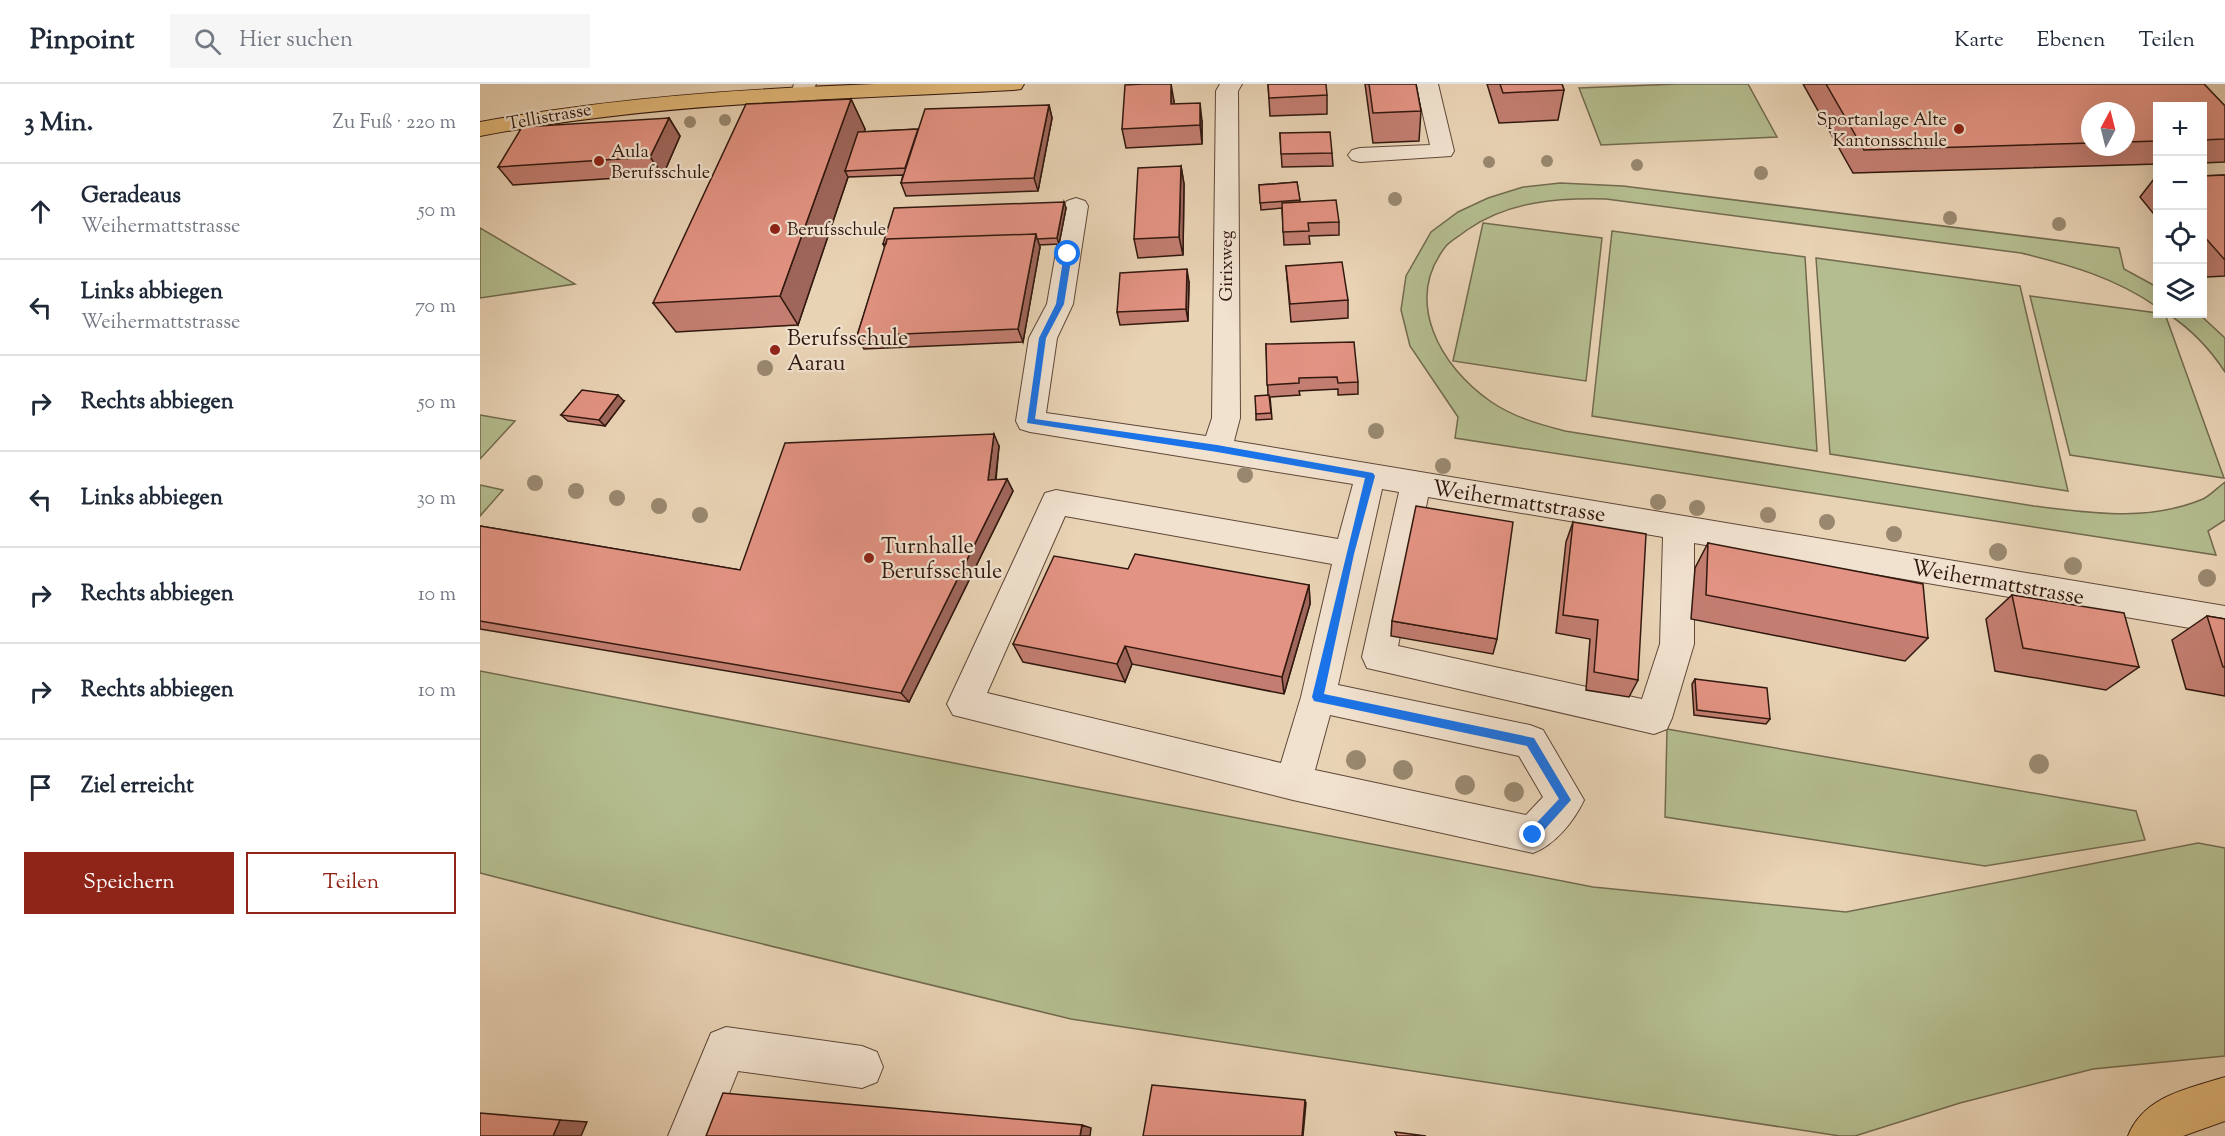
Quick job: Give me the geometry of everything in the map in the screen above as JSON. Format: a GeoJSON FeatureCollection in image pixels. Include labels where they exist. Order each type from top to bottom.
{"type":"FeatureCollection","features":[{"type":"Feature","properties":{"kind":"main road","name":"Tellistrasse"},"geometry":{"type":"LineString","coordinates":[[480,129],[605,107],[804,88],[1013,84]]}},
{"type":"Feature","properties":{"kind":"main road"},"geometry":{"type":"LineString","coordinates":[[2151,1136],[2174,1115],[2225,1099]]}},
{"type":"Feature","properties":{"kind":"street","name":"Girixweg"},"geometry":{"type":"LineString","coordinates":[[1217,449],[1226,418],[1227,91],[1231,84]]}},
{"type":"Feature","properties":{"kind":"street"},"geometry":{"type":"LineString","coordinates":[[1360,154],[1443,151],[1428,84]]}},
{"type":"Feature","properties":{"kind":"street","name":"Weihermattstrasse"},"geometry":{"type":"LineString","coordinates":[[1076,206],[1060,304],[1042,338],[1030,421],[1217,449],[2225,620]]}},
{"type":"Feature","properties":{"kind":"street"},"geometry":{"type":"LineString","coordinates":[[1293,783],[1318,697],[1370,476]]}},
{"type":"Feature","properties":{"kind":"street"},"geometry":{"type":"LineString","coordinates":[[1416,483],[1379,657],[1654,718],[1677,644],[1678,527]]}},
{"type":"Feature","properties":{"kind":"street"},"geometry":{"type":"LineString","coordinates":[[1318,697],[1530,741],[1565,800],[1533,835],[1293,783],[965,704],[1056,502],[1350,554]]}},
{"type":"Feature","properties":{"kind":"street"},"geometry":{"type":"LineString","coordinates":[[690,1136],[726,1048],[861,1067]]}},
{"type":"Feature","properties":{"kind":"green space"},"geometry":{"type":"Polygon","coordinates":[[[1748,84],[1777,137],[1601,145],[1579,88],[1748,84]]]}},
{"type":"Feature","properties":{"kind":"green space"},"geometry":{"type":"Polygon","coordinates":[[[1560,183],[1623,186],[2119,248],[2124,269],[2153,285],[2153,304],[2109,280],[2057,262],[2021,253],[1606,199],[1570,199],[1534,203],[1500,213],[1483,220],[1451,242],[1433,267],[1428,288],[1428,310],[1433,331],[1443,351],[1472,387],[1499,407],[1545,426],[2034,506],[2098,513],[2162,511],[2203,499],[2225,482],[2225,520],[2208,531],[2216,555],[1455,438],[1458,417],[1410,346],[1401,310],[1406,276],[1431,232],[1458,212],[1488,198],[1523,187],[1560,183]]]}},
{"type":"Feature","properties":{"kind":"green space"},"geometry":{"type":"Polygon","coordinates":[[[1483,223],[1602,238],[1586,381],[1453,361],[1483,223]]]}},
{"type":"Feature","properties":{"kind":"green space"},"geometry":{"type":"Polygon","coordinates":[[[480,228],[575,284],[480,298],[480,228]]]}},
{"type":"Feature","properties":{"kind":"green space"},"geometry":{"type":"Polygon","coordinates":[[[1612,231],[1805,257],[1817,451],[1592,416],[1612,231]]]}},
{"type":"Feature","properties":{"kind":"green space"},"geometry":{"type":"Polygon","coordinates":[[[1816,258],[2020,286],[2068,491],[1830,454],[1816,258]]]}},
{"type":"Feature","properties":{"kind":"green space"},"geometry":{"type":"Polygon","coordinates":[[[2030,296],[2153,312],[2153,318],[2166,318],[2224,478],[2070,455],[2030,296]]]}},
{"type":"Feature","properties":{"kind":"green space"},"geometry":{"type":"Polygon","coordinates":[[[2173,318],[2203,318],[2225,338],[2225,372],[2200,340],[2173,318]]]}},
{"type":"Feature","properties":{"kind":"green space"},"geometry":{"type":"Polygon","coordinates":[[[480,415],[515,421],[480,459],[480,415]]]}},
{"type":"Feature","properties":{"kind":"green space"},"geometry":{"type":"Polygon","coordinates":[[[480,485],[503,490],[480,516],[480,485]]]}},
{"type":"Feature","properties":{"kind":"green space"},"geometry":{"type":"Polygon","coordinates":[[[480,671],[1593,887],[1846,912],[2198,843],[2225,848],[2225,1056],[2093,1069],[1960,1103],[1855,1136],[1840,1136],[1071,1019],[480,873],[480,671]]]}},
{"type":"Feature","properties":{"kind":"green space"},"geometry":{"type":"Polygon","coordinates":[[[1667,729],[2136,811],[2145,840],[1985,866],[1665,817],[1667,729]]]}},
{"type":"Feature","properties":{"kind":"building"},"geometry":{"type":"Polygon","coordinates":[[[1171,84],[1171,104],[1200,103],[1200,125],[1122,129],[1125,85],[1171,84]]]}},
{"type":"Feature","properties":{"kind":"building"},"geometry":{"type":"Polygon","coordinates":[[[1268,84],[1326,84],[1327,95],[1269,98],[1268,84]]]}},
{"type":"Feature","properties":{"kind":"building"},"geometry":{"type":"Polygon","coordinates":[[[1369,84],[1416,84],[1421,111],[1373,113],[1369,84]]]}},
{"type":"Feature","properties":{"kind":"building"},"geometry":{"type":"Polygon","coordinates":[[[1500,84],[1562,84],[1564,90],[1503,93],[1500,84]]]}},
{"type":"Feature","properties":{"kind":"building","name":"Sportanlage Alte Kantonsschule"},"geometry":{"type":"Polygon","coordinates":[[[1826,84],[2204,84],[2225,106],[2225,139],[2207,140],[2207,102],[2153,102],[2153,141],[2135,142],[2135,102],[2081,102],[2081,143],[1864,150],[1826,84]]]}},
{"type":"Feature","properties":{"kind":"building","name":"Berufsschule"},"geometry":{"type":"Polygon","coordinates":[[[851,99],[780,296],[653,303],[746,104],[851,99]]]}},
{"type":"Feature","properties":{"kind":"building"},"geometry":{"type":"Polygon","coordinates":[[[1049,105],[1034,178],[901,183],[925,109],[1049,105]]]}},
{"type":"Feature","properties":{"kind":"building"},"geometry":{"type":"Polygon","coordinates":[[[669,118],[650,157],[498,167],[522,127],[669,118]]]}},
{"type":"Feature","properties":{"kind":"building"},"geometry":{"type":"Polygon","coordinates":[[[918,129],[905,168],[845,171],[858,132],[918,129]]]}},
{"type":"Feature","properties":{"kind":"building"},"geometry":{"type":"Polygon","coordinates":[[[1330,132],[1332,153],[1281,154],[1280,133],[1330,132]]]}},
{"type":"Feature","properties":{"kind":"building"},"geometry":{"type":"Polygon","coordinates":[[[1181,166],[1179,237],[1134,239],[1138,168],[1181,166]]]}},
{"type":"Feature","properties":{"kind":"building"},"geometry":{"type":"Polygon","coordinates":[[[2225,175],[2225,259],[2207,240],[2207,176],[2225,175]]]}},
{"type":"Feature","properties":{"kind":"building"},"geometry":{"type":"Polygon","coordinates":[[[1297,182],[1300,200],[1260,203],[1259,185],[1297,182]]]}},
{"type":"Feature","properties":{"kind":"building"},"geometry":{"type":"Polygon","coordinates":[[[1336,200],[1339,222],[1308,223],[1309,231],[1283,232],[1282,203],[1336,200]]]}},
{"type":"Feature","properties":{"kind":"building"},"geometry":{"type":"Polygon","coordinates":[[[1064,202],[1057,238],[1037,239],[1036,234],[887,239],[886,244],[883,244],[894,208],[1064,202]]]}},
{"type":"Feature","properties":{"kind":"building"},"geometry":{"type":"Polygon","coordinates":[[[1036,234],[1018,329],[857,336],[887,239],[1036,234]]]}},
{"type":"Feature","properties":{"kind":"building"},"geometry":{"type":"Polygon","coordinates":[[[1342,262],[1348,300],[1290,304],[1286,266],[1342,262]]]}},
{"type":"Feature","properties":{"kind":"building"},"geometry":{"type":"Polygon","coordinates":[[[1187,269],[1186,309],[1117,312],[1120,273],[1187,269]]]}},
{"type":"Feature","properties":{"kind":"building"},"geometry":{"type":"Polygon","coordinates":[[[1354,342],[1358,382],[1338,383],[1337,377],[1299,378],[1299,383],[1267,385],[1266,344],[1354,342]]]}},
{"type":"Feature","properties":{"kind":"building"},"geometry":{"type":"Polygon","coordinates":[[[582,390],[618,395],[599,420],[561,415],[582,390]]]}},
{"type":"Feature","properties":{"kind":"building"},"geometry":{"type":"Polygon","coordinates":[[[1269,395],[1271,413],[1256,414],[1255,396],[1269,395]]]}},
{"type":"Feature","properties":{"kind":"building","name":"Turnhalle Berufsschule"},"geometry":{"type":"Polygon","coordinates":[[[994,434],[988,480],[1007,479],[901,693],[480,621],[480,526],[740,570],[785,443],[994,434]]]}},
{"type":"Feature","properties":{"kind":"building"},"geometry":{"type":"Polygon","coordinates":[[[1416,506],[1513,522],[1497,639],[1392,621],[1416,506]]]}},
{"type":"Feature","properties":{"kind":"building"},"geometry":{"type":"Polygon","coordinates":[[[1573,522],[1646,534],[1638,680],[1594,672],[1598,620],[1563,615],[1573,522]]]}},
{"type":"Feature","properties":{"kind":"building"},"geometry":{"type":"Polygon","coordinates":[[[1708,543],[1923,584],[1928,638],[1706,595],[1708,543]]]}},
{"type":"Feature","properties":{"kind":"building"},"geometry":{"type":"Polygon","coordinates":[[[1135,554],[1309,585],[1282,677],[1125,646],[1117,664],[1013,644],[1054,556],[1128,569],[1135,554]]]}},
{"type":"Feature","properties":{"kind":"building"},"geometry":{"type":"Polygon","coordinates":[[[2012,595],[2124,613],[2139,667],[2023,648],[2012,595]]]}},
{"type":"Feature","properties":{"kind":"building"},"geometry":{"type":"Polygon","coordinates":[[[2207,616],[2225,619],[2225,667],[2223,667],[2207,616]]]}},
{"type":"Feature","properties":{"kind":"building"},"geometry":{"type":"Polygon","coordinates":[[[1695,679],[1767,688],[1770,719],[1697,710],[1695,679]]]}},
{"type":"Feature","properties":{"kind":"building"},"geometry":{"type":"Polygon","coordinates":[[[1152,1085],[1305,1100],[1302,1136],[1143,1136],[1152,1085]]]}},
{"type":"Feature","properties":{"kind":"building"},"geometry":{"type":"Polygon","coordinates":[[[723,1093],[1082,1125],[1080,1136],[706,1136],[723,1093]]]}},
{"type":"Feature","properties":{"kind":"building"},"geometry":{"type":"Polygon","coordinates":[[[480,1113],[560,1120],[553,1136],[480,1136],[480,1113]]]}},
{"type":"Feature","properties":{"kind":"building"},"geometry":{"type":"Polygon","coordinates":[[[1395,1132],[1426,1136],[1397,1136],[1395,1132]]]}},
{"type":"Feature","properties":{"kind":"place","name":"Sportanlage Alte Kantonsschule"},"geometry":{"type":"Point","coordinates":[1959,129]}},
{"type":"Feature","properties":{"kind":"place","name":"Aula Berufsschule"},"geometry":{"type":"Point","coordinates":[599,161]}},
{"type":"Feature","properties":{"kind":"place","name":"Berufsschule"},"geometry":{"type":"Point","coordinates":[775,229]}},
{"type":"Feature","properties":{"kind":"place","name":"Berufsschule Aarau"},"geometry":{"type":"Point","coordinates":[775,350]}},
{"type":"Feature","properties":{"kind":"place","name":"Turnhalle Berufsschule"},"geometry":{"type":"Point","coordinates":[869,558]}},
{"type":"Feature","properties":{"kind":"route"},"geometry":{"type":"LineString","coordinates":[[1068,254],[1060,304],[1042,338],[1030,421],[1217,449],[1370,476],[1318,697],[1530,741],[1565,800],[1533,835]]}}]}
